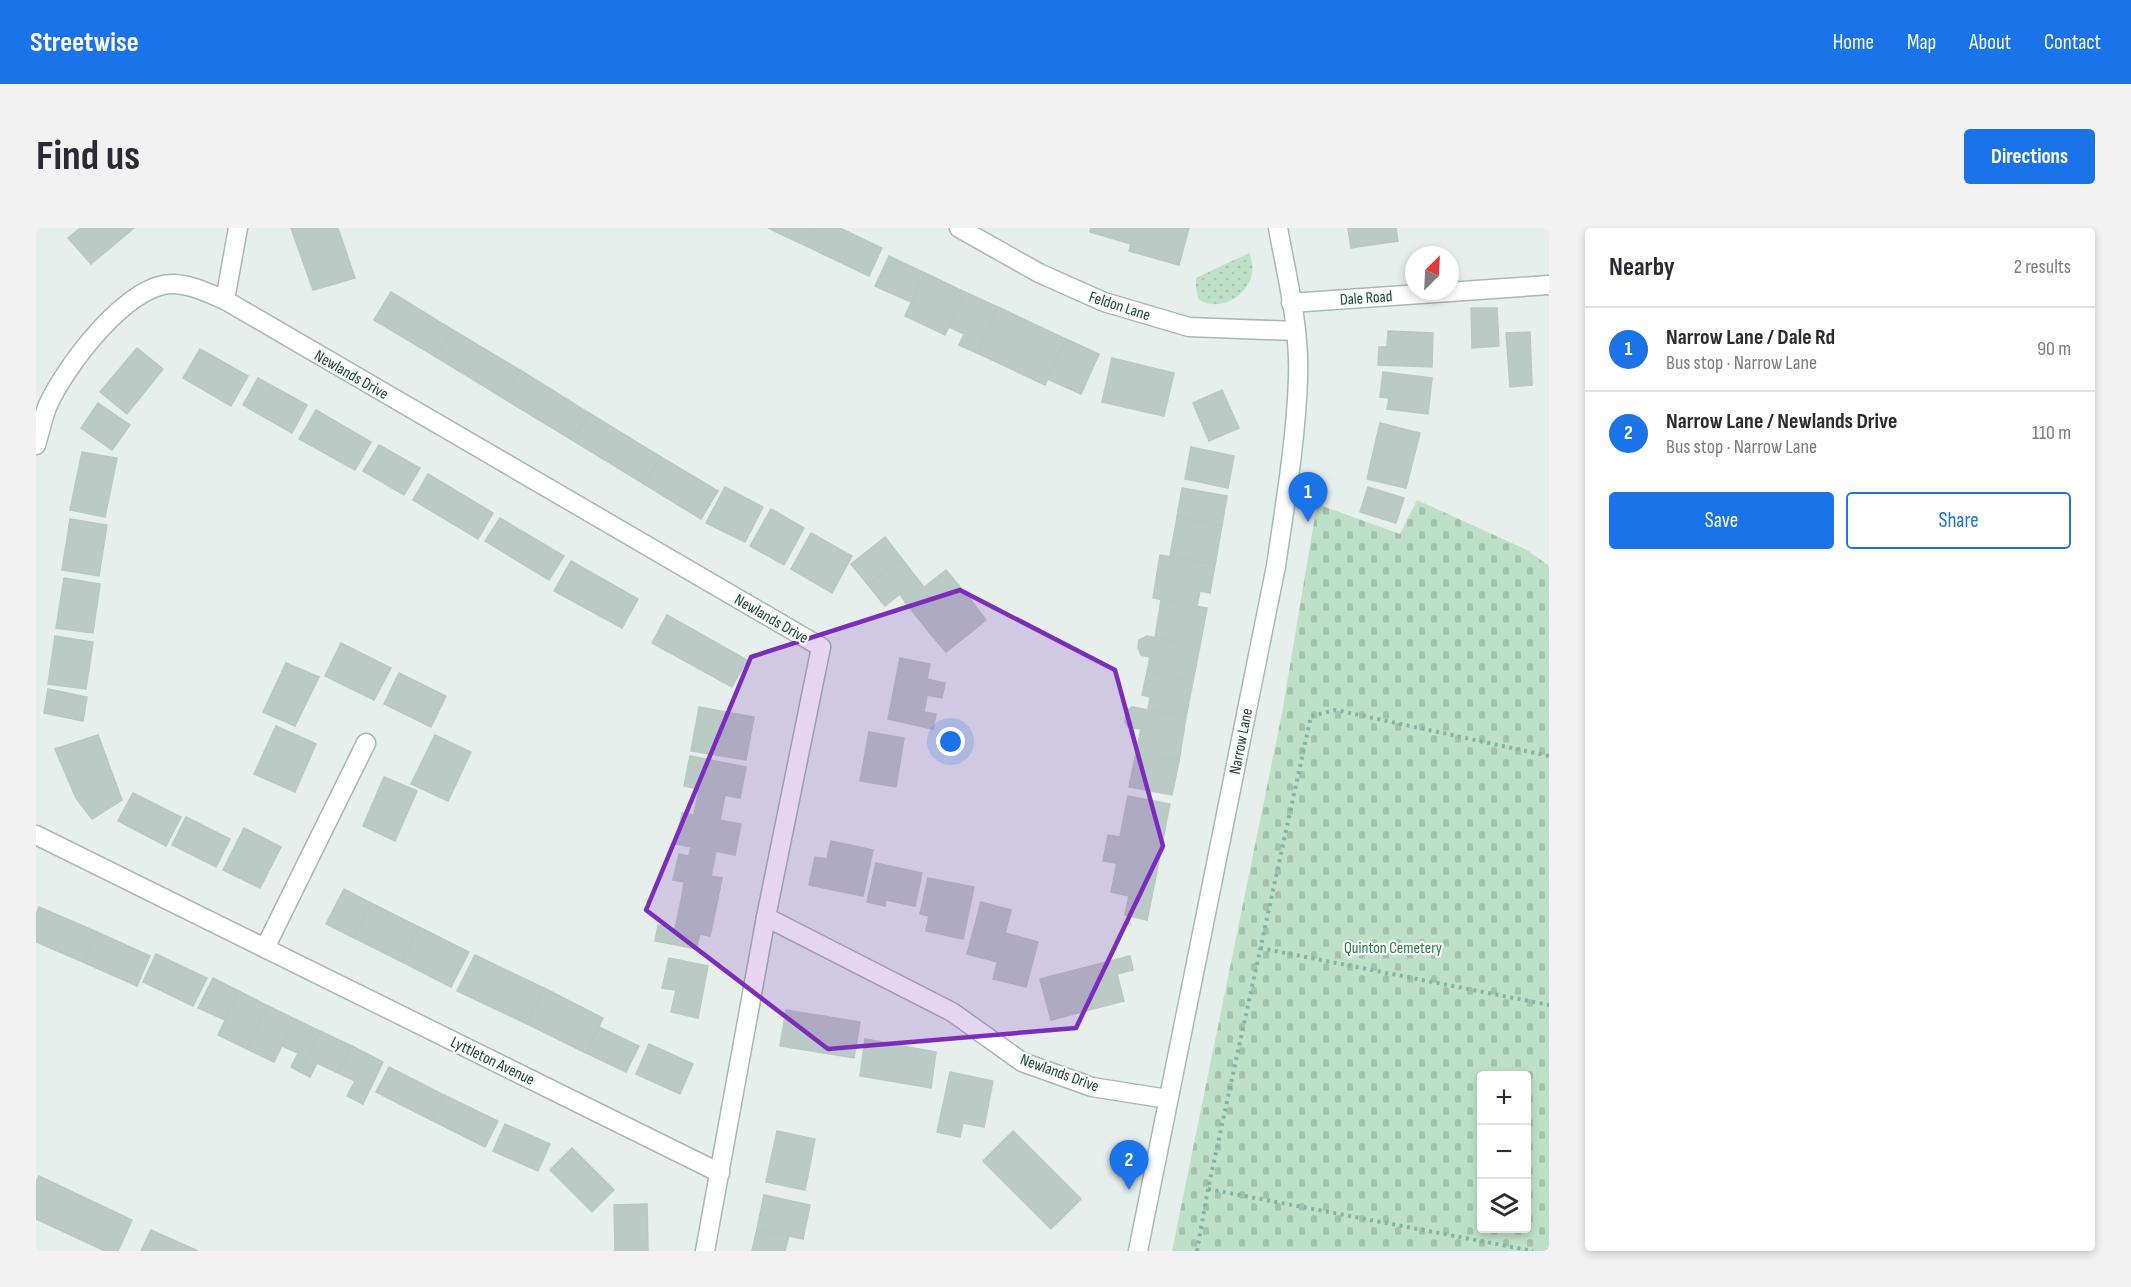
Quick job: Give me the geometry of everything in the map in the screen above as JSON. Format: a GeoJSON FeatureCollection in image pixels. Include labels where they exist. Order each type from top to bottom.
{"type":"FeatureCollection","features":[{"type":"Feature","properties":{"kind":"street"},"geometry":{"type":"LineString","coordinates":[[36,445],[48,405],[71,367],[116,312],[144,292],[171,284],[198,289],[225,300],[238,228]]}},
{"type":"Feature","properties":{"kind":"street","name":"Feldon Lane"},"geometry":{"type":"LineString","coordinates":[[959,228],[1039,273],[1104,302],[1189,327],[1295,331]]}},
{"type":"Feature","properties":{"kind":"street","name":"Narrow Lane"},"geometry":{"type":"LineString","coordinates":[[1138,1251],[1276,566],[1287,488],[1298,377],[1295,331],[1278,228]]}},
{"type":"Feature","properties":{"kind":"street","name":"Dale Road"},"geometry":{"type":"LineString","coordinates":[[1291,303],[1549,285]]}},
{"type":"Feature","properties":{"kind":"street","name":"Newlands Drive"},"geometry":{"type":"LineString","coordinates":[[225,300],[821,647],[766,917],[952,1012],[1022,1062],[1092,1087],[1168,1099]]}},
{"type":"Feature","properties":{"kind":"street"},"geometry":{"type":"LineString","coordinates":[[265,948],[366,743]]}},
{"type":"Feature","properties":{"kind":"street","name":"Lyttleton Avenue"},"geometry":{"type":"LineString","coordinates":[[36,835],[720,1173]]}},
{"type":"Feature","properties":{"kind":"street"},"geometry":{"type":"LineString","coordinates":[[705,1251],[766,917]]}},
{"type":"Feature","properties":{"kind":"path"},"geometry":{"type":"LineString","coordinates":[[1197,1251],[1208,1189],[1311,716],[1336,710],[1549,756]]}},
{"type":"Feature","properties":{"kind":"path"},"geometry":{"type":"LineString","coordinates":[[1260,948],[1549,1005]]}},
{"type":"Feature","properties":{"kind":"path"},"geometry":{"type":"LineString","coordinates":[[1208,1189],[1533,1251]]}},
{"type":"Feature","properties":{"kind":"highlighted area"},"geometry":{"type":"Polygon","coordinates":[[[960,590],[1115,670],[1163,846],[1076,1028],[828,1049],[646,910],[751,657],[960,590]]]}},
{"type":"Feature","properties":{"kind":"green space"},"geometry":{"type":"Polygon","coordinates":[[[1249,253],[1252,275],[1240,294],[1221,304],[1210,304],[1199,300],[1196,278],[1249,253]]]}},
{"type":"Feature","properties":{"kind":"green space","name":"Quinton Cemetery"},"geometry":{"type":"Polygon","coordinates":[[[1417,500],[1527,550],[1549,566],[1549,1251],[1172,1251],[1282,713],[1317,504],[1400,534],[1417,500]]]}},
{"type":"Feature","properties":{"kind":"building"},"geometry":{"type":"Polygon","coordinates":[[[80,228],[134,228],[91,264],[68,238],[80,228]]]}},
{"type":"Feature","properties":{"kind":"building"},"geometry":{"type":"Polygon","coordinates":[[[291,228],[338,228],[355,278],[313,290],[291,228]]]}},
{"type":"Feature","properties":{"kind":"building"},"geometry":{"type":"Polygon","coordinates":[[[768,228],[815,228],[806,246],[768,228]]]}},
{"type":"Feature","properties":{"kind":"building"},"geometry":{"type":"Polygon","coordinates":[[[815,228],[840,228],[882,248],[869,276],[806,246],[815,228]]]}},
{"type":"Feature","properties":{"kind":"building"},"geometry":{"type":"Polygon","coordinates":[[[1091,228],[1189,228],[1179,265],[1129,251],[1131,244],[1090,232],[1091,228]]]}},
{"type":"Feature","properties":{"kind":"building"},"geometry":{"type":"Polygon","coordinates":[[[1348,228],[1396,228],[1398,241],[1351,248],[1348,228]]]}},
{"type":"Feature","properties":{"kind":"building"},"geometry":{"type":"Polygon","coordinates":[[[889,256],[925,273],[911,302],[875,286],[889,256]]]}},
{"type":"Feature","properties":{"kind":"building"},"geometry":{"type":"Polygon","coordinates":[[[925,273],[965,292],[945,335],[905,316],[925,273]]]}},
{"type":"Feature","properties":{"kind":"building"},"geometry":{"type":"Polygon","coordinates":[[[391,292],[453,330],[436,357],[374,320],[391,292]]]}},
{"type":"Feature","properties":{"kind":"building"},"geometry":{"type":"Polygon","coordinates":[[[965,292],[998,307],[977,353],[959,345],[964,334],[949,327],[965,292]]]}},
{"type":"Feature","properties":{"kind":"building"},"geometry":{"type":"Polygon","coordinates":[[[998,307],[1066,339],[1045,385],[977,353],[998,307]]]}},
{"type":"Feature","properties":{"kind":"building"},"geometry":{"type":"Polygon","coordinates":[[[1471,308],[1497,308],[1499,346],[1472,348],[1471,308]]]}},
{"type":"Feature","properties":{"kind":"building"},"geometry":{"type":"Polygon","coordinates":[[[453,330],[520,370],[503,398],[436,357],[453,330]]]}},
{"type":"Feature","properties":{"kind":"building"},"geometry":{"type":"Polygon","coordinates":[[[1388,331],[1433,333],[1432,367],[1378,365],[1379,347],[1387,347],[1388,331]]]}},
{"type":"Feature","properties":{"kind":"building"},"geometry":{"type":"Polygon","coordinates":[[[1530,332],[1532,385],[1510,387],[1506,333],[1530,332]]]}},
{"type":"Feature","properties":{"kind":"building"},"geometry":{"type":"Polygon","coordinates":[[[1066,339],[1099,354],[1081,394],[1047,379],[1066,339]]]}},
{"type":"Feature","properties":{"kind":"building"},"geometry":{"type":"Polygon","coordinates":[[[137,348],[163,369],[127,414],[100,392],[137,348]]]}},
{"type":"Feature","properties":{"kind":"building"},"geometry":{"type":"Polygon","coordinates":[[[200,349],[248,376],[231,406],[183,378],[200,349]]]}},
{"type":"Feature","properties":{"kind":"building"},"geometry":{"type":"Polygon","coordinates":[[[1112,358],[1174,373],[1164,416],[1102,402],[1112,358]]]}},
{"type":"Feature","properties":{"kind":"building"},"geometry":{"type":"Polygon","coordinates":[[[520,370],[589,413],[572,440],[503,398],[520,370]]]}},
{"type":"Feature","properties":{"kind":"building"},"geometry":{"type":"Polygon","coordinates":[[[1383,372],[1432,378],[1428,414],[1387,409],[1389,398],[1380,397],[1383,372]]]}},
{"type":"Feature","properties":{"kind":"building"},"geometry":{"type":"Polygon","coordinates":[[[258,378],[307,405],[292,433],[243,405],[258,378]]]}},
{"type":"Feature","properties":{"kind":"building"},"geometry":{"type":"Polygon","coordinates":[[[1222,390],[1239,428],[1209,441],[1193,403],[1222,390]]]}},
{"type":"Feature","properties":{"kind":"building"},"geometry":{"type":"Polygon","coordinates":[[[98,403],[130,425],[112,450],[81,428],[98,403]]]}},
{"type":"Feature","properties":{"kind":"building"},"geometry":{"type":"Polygon","coordinates":[[[316,410],[371,442],[355,470],[299,439],[316,410]]]}},
{"type":"Feature","properties":{"kind":"building"},"geometry":{"type":"Polygon","coordinates":[[[589,413],[661,457],[644,484],[572,440],[589,413]]]}},
{"type":"Feature","properties":{"kind":"building"},"geometry":{"type":"Polygon","coordinates":[[[1380,423],[1420,433],[1406,488],[1367,479],[1380,423]]]}},
{"type":"Feature","properties":{"kind":"building"},"geometry":{"type":"Polygon","coordinates":[[[379,445],[420,468],[404,495],[363,471],[379,445]]]}},
{"type":"Feature","properties":{"kind":"building"},"geometry":{"type":"Polygon","coordinates":[[[1191,447],[1234,456],[1228,488],[1185,479],[1191,447]]]}},
{"type":"Feature","properties":{"kind":"building"},"geometry":{"type":"Polygon","coordinates":[[[82,452],[117,458],[105,517],[70,510],[82,452]]]}},
{"type":"Feature","properties":{"kind":"building"},"geometry":{"type":"Polygon","coordinates":[[[661,457],[718,491],[701,519],[644,484],[661,457]]]}},
{"type":"Feature","properties":{"kind":"building"},"geometry":{"type":"Polygon","coordinates":[[[428,474],[493,513],[478,539],[413,500],[428,474]]]}},
{"type":"Feature","properties":{"kind":"building"},"geometry":{"type":"Polygon","coordinates":[[[725,487],[763,507],[745,542],[706,523],[725,487]]]}},
{"type":"Feature","properties":{"kind":"building"},"geometry":{"type":"Polygon","coordinates":[[[1368,487],[1404,498],[1396,523],[1360,512],[1368,487]]]}},
{"type":"Feature","properties":{"kind":"building"},"geometry":{"type":"Polygon","coordinates":[[[1182,488],[1227,496],[1222,525],[1177,517],[1182,488]]]}},
{"type":"Feature","properties":{"kind":"building"},"geometry":{"type":"Polygon","coordinates":[[[771,509],[804,528],[784,565],[750,546],[771,509]]]}},
{"type":"Feature","properties":{"kind":"building"},"geometry":{"type":"Polygon","coordinates":[[[1177,517],[1222,525],[1215,565],[1170,556],[1177,517]]]}},
{"type":"Feature","properties":{"kind":"building"},"geometry":{"type":"Polygon","coordinates":[[[500,518],[564,556],[549,580],[485,541],[500,518]]]}},
{"type":"Feature","properties":{"kind":"building"},"geometry":{"type":"Polygon","coordinates":[[[70,519],[107,525],[99,576],[62,570],[70,519]]]}},
{"type":"Feature","properties":{"kind":"building"},"geometry":{"type":"Polygon","coordinates":[[[811,533],[852,556],[832,593],[791,569],[811,533]]]}},
{"type":"Feature","properties":{"kind":"building"},"geometry":{"type":"Polygon","coordinates":[[[885,537],[902,559],[868,585],[851,564],[885,537]]]}},
{"type":"Feature","properties":{"kind":"building"},"geometry":{"type":"Polygon","coordinates":[[[1160,555],[1215,565],[1210,593],[1200,591],[1197,606],[1153,598],[1160,555]]]}},
{"type":"Feature","properties":{"kind":"building"},"geometry":{"type":"Polygon","coordinates":[[[902,559],[924,587],[905,602],[900,594],[885,606],[868,585],[902,559]]]}},
{"type":"Feature","properties":{"kind":"building"},"geometry":{"type":"Polygon","coordinates":[[[571,561],[638,599],[622,628],[554,591],[571,561]]]}},
{"type":"Feature","properties":{"kind":"building"},"geometry":{"type":"Polygon","coordinates":[[[946,570],[970,599],[929,632],[905,602],[946,570]]]}},
{"type":"Feature","properties":{"kind":"building"},"geometry":{"type":"Polygon","coordinates":[[[64,578],[100,584],[93,633],[56,628],[64,578]]]}},
{"type":"Feature","properties":{"kind":"building"},"geometry":{"type":"Polygon","coordinates":[[[970,599],[986,620],[946,652],[929,632],[970,599]]]}},
{"type":"Feature","properties":{"kind":"building"},"geometry":{"type":"Polygon","coordinates":[[[1161,600],[1207,608],[1200,646],[1155,638],[1161,600]]]}},
{"type":"Feature","properties":{"kind":"building"},"geometry":{"type":"Polygon","coordinates":[[[667,615],[747,660],[732,687],[652,643],[667,615]]]}},
{"type":"Feature","properties":{"kind":"building"},"geometry":{"type":"Polygon","coordinates":[[[55,636],[93,642],[86,689],[48,684],[55,636]]]}},
{"type":"Feature","properties":{"kind":"building"},"geometry":{"type":"Polygon","coordinates":[[[1147,636],[1200,646],[1193,681],[1147,672],[1150,657],[1141,655],[1138,648],[1139,640],[1147,636]]]}},
{"type":"Feature","properties":{"kind":"building"},"geometry":{"type":"Polygon","coordinates":[[[341,643],[391,668],[374,700],[325,676],[341,643]]]}},
{"type":"Feature","properties":{"kind":"building"},"geometry":{"type":"Polygon","coordinates":[[[900,658],[930,664],[927,679],[945,683],[942,698],[894,689],[900,658]]]}},
{"type":"Feature","properties":{"kind":"building"},"geometry":{"type":"Polygon","coordinates":[[[286,663],[319,677],[295,726],[263,712],[286,663]]]}},
{"type":"Feature","properties":{"kind":"building"},"geometry":{"type":"Polygon","coordinates":[[[1147,672],[1193,681],[1186,717],[1148,709],[1150,697],[1142,695],[1147,672]]]}},
{"type":"Feature","properties":{"kind":"building"},"geometry":{"type":"Polygon","coordinates":[[[399,673],[446,696],[431,727],[384,704],[399,673]]]}},
{"type":"Feature","properties":{"kind":"building"},"geometry":{"type":"Polygon","coordinates":[[[48,689],[87,697],[83,721],[44,713],[48,689]]]}},
{"type":"Feature","properties":{"kind":"building"},"geometry":{"type":"Polygon","coordinates":[[[894,689],[927,696],[924,712],[936,714],[933,729],[888,719],[894,689]]]}},
{"type":"Feature","properties":{"kind":"building"},"geometry":{"type":"Polygon","coordinates":[[[699,707],[754,717],[746,760],[691,751],[699,707]]]}},
{"type":"Feature","properties":{"kind":"building"},"geometry":{"type":"Polygon","coordinates":[[[1132,707],[1186,717],[1179,761],[1136,753],[1141,729],[1128,727],[1125,722],[1126,711],[1132,707]]]}},
{"type":"Feature","properties":{"kind":"building"},"geometry":{"type":"Polygon","coordinates":[[[276,726],[316,744],[295,792],[254,774],[276,726]]]}},
{"type":"Feature","properties":{"kind":"building"},"geometry":{"type":"Polygon","coordinates":[[[869,732],[904,738],[896,787],[860,781],[869,732]]]}},
{"type":"Feature","properties":{"kind":"building"},"geometry":{"type":"Polygon","coordinates":[[[98,735],[122,800],[92,819],[76,798],[55,749],[98,735]]]}},
{"type":"Feature","properties":{"kind":"building"},"geometry":{"type":"Polygon","coordinates":[[[435,735],[471,752],[448,801],[411,784],[435,735]]]}},
{"type":"Feature","properties":{"kind":"building"},"geometry":{"type":"Polygon","coordinates":[[[1136,753],[1179,761],[1172,795],[1129,787],[1136,753]]]}},
{"type":"Feature","properties":{"kind":"building"},"geometry":{"type":"Polygon","coordinates":[[[690,756],[746,767],[740,798],[725,795],[720,820],[694,815],[699,789],[684,786],[690,756]]]}},
{"type":"Feature","properties":{"kind":"building"},"geometry":{"type":"Polygon","coordinates":[[[384,777],[417,791],[395,841],[363,826],[384,777]]]}},
{"type":"Feature","properties":{"kind":"building"},"geometry":{"type":"Polygon","coordinates":[[[133,793],[181,817],[166,846],[118,821],[133,793]]]}},
{"type":"Feature","properties":{"kind":"building"},"geometry":{"type":"Polygon","coordinates":[[[1128,796],[1170,804],[1164,834],[1122,826],[1128,796]]]}},
{"type":"Feature","properties":{"kind":"building"},"geometry":{"type":"Polygon","coordinates":[[[682,813],[741,824],[735,855],[716,851],[714,861],[689,856],[691,847],[676,844],[682,813]]]}},
{"type":"Feature","properties":{"kind":"building"},"geometry":{"type":"Polygon","coordinates":[[[186,817],[230,839],[216,867],[172,845],[186,817]]]}},
{"type":"Feature","properties":{"kind":"building"},"geometry":{"type":"Polygon","coordinates":[[[1122,826],[1164,834],[1157,871],[1103,861],[1108,835],[1120,837],[1122,826]]]}},
{"type":"Feature","properties":{"kind":"building"},"geometry":{"type":"Polygon","coordinates":[[[244,828],[281,847],[260,888],[223,870],[244,828]]]}},
{"type":"Feature","properties":{"kind":"building"},"geometry":{"type":"Polygon","coordinates":[[[831,841],[873,850],[863,896],[809,885],[815,857],[827,859],[831,841]]]}},
{"type":"Feature","properties":{"kind":"building"},"geometry":{"type":"Polygon","coordinates":[[[679,854],[714,861],[711,876],[722,878],[717,903],[682,896],[684,882],[673,880],[679,854]]]}},
{"type":"Feature","properties":{"kind":"building"},"geometry":{"type":"Polygon","coordinates":[[[876,863],[922,873],[915,906],[886,900],[885,906],[867,902],[876,863]]]}},
{"type":"Feature","properties":{"kind":"building"},"geometry":{"type":"Polygon","coordinates":[[[1117,863],[1157,871],[1147,920],[1125,915],[1129,896],[1111,892],[1117,863]]]}},
{"type":"Feature","properties":{"kind":"building"},"geometry":{"type":"Polygon","coordinates":[[[928,878],[974,887],[963,939],[926,931],[929,916],[920,914],[928,878]]]}},
{"type":"Feature","properties":{"kind":"building"},"geometry":{"type":"Polygon","coordinates":[[[344,889],[371,903],[354,938],[326,924],[344,889]]]}},
{"type":"Feature","properties":{"kind":"building"},"geometry":{"type":"Polygon","coordinates":[[[682,896],[717,903],[710,936],[700,934],[696,949],[655,941],[658,925],[675,929],[682,896]]]}},
{"type":"Feature","properties":{"kind":"building"},"geometry":{"type":"Polygon","coordinates":[[[981,902],[1011,910],[998,962],[967,954],[981,902]]]}},
{"type":"Feature","properties":{"kind":"building"},"geometry":{"type":"Polygon","coordinates":[[[371,903],[419,927],[402,962],[354,938],[371,903]]]}},
{"type":"Feature","properties":{"kind":"building"},"geometry":{"type":"Polygon","coordinates":[[[39,907],[97,932],[83,962],[36,942],[36,914],[39,907]]]}},
{"type":"Feature","properties":{"kind":"building"},"geometry":{"type":"Polygon","coordinates":[[[419,927],[469,952],[451,987],[402,962],[419,927]]]}},
{"type":"Feature","properties":{"kind":"building"},"geometry":{"type":"Polygon","coordinates":[[[97,932],[150,956],[137,986],[83,962],[97,932]]]}},
{"type":"Feature","properties":{"kind":"building"},"geometry":{"type":"Polygon","coordinates":[[[1005,933],[1038,942],[1026,987],[993,979],[1005,933]]]}},
{"type":"Feature","properties":{"kind":"building"},"geometry":{"type":"Polygon","coordinates":[[[156,954],[207,978],[193,1006],[143,982],[156,954]]]}},
{"type":"Feature","properties":{"kind":"building"},"geometry":{"type":"Polygon","coordinates":[[[475,955],[544,988],[527,1024],[457,991],[475,955]]]}},
{"type":"Feature","properties":{"kind":"building"},"geometry":{"type":"Polygon","coordinates":[[[1130,956],[1133,970],[1117,974],[1124,1001],[1051,1020],[1040,979],[1130,956]]]}},
{"type":"Feature","properties":{"kind":"building"},"geometry":{"type":"Polygon","coordinates":[[[669,958],[708,966],[698,1018],[671,1012],[676,990],[662,988],[669,958]]]}},
{"type":"Feature","properties":{"kind":"building"},"geometry":{"type":"Polygon","coordinates":[[[213,978],[239,991],[225,1020],[198,1008],[213,978]]]}},
{"type":"Feature","properties":{"kind":"building"},"geometry":{"type":"Polygon","coordinates":[[[544,988],[603,1018],[586,1053],[527,1024],[544,988]]]}},
{"type":"Feature","properties":{"kind":"building"},"geometry":{"type":"Polygon","coordinates":[[[239,991],[268,1006],[247,1049],[218,1035],[239,991]]]}},
{"type":"Feature","properties":{"kind":"building"},"geometry":{"type":"Polygon","coordinates":[[[268,1006],[295,1019],[274,1062],[247,1049],[268,1006]]]}},
{"type":"Feature","properties":{"kind":"building"},"geometry":{"type":"Polygon","coordinates":[[[786,1010],[860,1022],[854,1058],[780,1046],[786,1010]]]}},
{"type":"Feature","properties":{"kind":"building"},"geometry":{"type":"Polygon","coordinates":[[[295,1019],[320,1031],[300,1072],[291,1067],[298,1053],[282,1046],[295,1019]]]}},
{"type":"Feature","properties":{"kind":"building"},"geometry":{"type":"Polygon","coordinates":[[[599,1027],[639,1046],[626,1072],[586,1053],[599,1027]]]}},
{"type":"Feature","properties":{"kind":"building"},"geometry":{"type":"Polygon","coordinates":[[[320,1031],[352,1046],[338,1073],[317,1063],[310,1077],[300,1072],[320,1031]]]}},
{"type":"Feature","properties":{"kind":"building"},"geometry":{"type":"Polygon","coordinates":[[[865,1039],[936,1052],[931,1088],[860,1076],[865,1039]]]}},
{"type":"Feature","properties":{"kind":"building"},"geometry":{"type":"Polygon","coordinates":[[[649,1044],[693,1064],[680,1094],[636,1074],[649,1044]]]}},
{"type":"Feature","properties":{"kind":"building"},"geometry":{"type":"Polygon","coordinates":[[[352,1046],[383,1062],[363,1104],[347,1096],[355,1081],[338,1073],[352,1046]]]}},
{"type":"Feature","properties":{"kind":"building"},"geometry":{"type":"Polygon","coordinates":[[[389,1067],[444,1095],[431,1120],[376,1092],[389,1067]]]}},
{"type":"Feature","properties":{"kind":"building"},"geometry":{"type":"Polygon","coordinates":[[[950,1072],[993,1081],[984,1127],[963,1123],[960,1137],[937,1132],[950,1072]]]}},
{"type":"Feature","properties":{"kind":"building"},"geometry":{"type":"Polygon","coordinates":[[[444,1095],[498,1121],[485,1147],[431,1120],[444,1095]]]}},
{"type":"Feature","properties":{"kind":"building"},"geometry":{"type":"Polygon","coordinates":[[[505,1124],[550,1144],[538,1171],[493,1151],[505,1124]]]}},
{"type":"Feature","properties":{"kind":"building"},"geometry":{"type":"Polygon","coordinates":[[[777,1131],[815,1139],[805,1190],[766,1182],[777,1131]]]}},
{"type":"Feature","properties":{"kind":"building"},"geometry":{"type":"Polygon","coordinates":[[[1013,1131],[1081,1199],[1051,1229],[983,1161],[1013,1131]]]}},
{"type":"Feature","properties":{"kind":"building"},"geometry":{"type":"Polygon","coordinates":[[[572,1148],[614,1190],[592,1212],[550,1170],[572,1148]]]}},
{"type":"Feature","properties":{"kind":"building"},"geometry":{"type":"Polygon","coordinates":[[[39,1176],[132,1220],[118,1251],[105,1251],[36,1219],[36,1182],[39,1176]]]}},
{"type":"Feature","properties":{"kind":"building"},"geometry":{"type":"Polygon","coordinates":[[[764,1195],[810,1205],[803,1239],[757,1229],[764,1195]]]}},
{"type":"Feature","properties":{"kind":"building"},"geometry":{"type":"Polygon","coordinates":[[[647,1204],[648,1251],[615,1251],[614,1205],[647,1204]]]}},
{"type":"Feature","properties":{"kind":"building"},"geometry":{"type":"Polygon","coordinates":[[[757,1229],[789,1236],[785,1251],[752,1251],[757,1229]]]}},
{"type":"Feature","properties":{"kind":"building"},"geometry":{"type":"Polygon","coordinates":[[[151,1230],[198,1251],[141,1251],[151,1230]]]}},
{"type":"Feature","properties":{"kind":"place","name":"Narrow Lane / Dale Rd"},"geometry":{"type":"Point","coordinates":[1308,522]}},
{"type":"Feature","properties":{"kind":"place","name":"Narrow Lane / Newlands Drive"},"geometry":{"type":"Point","coordinates":[1129,1190]}}]}
